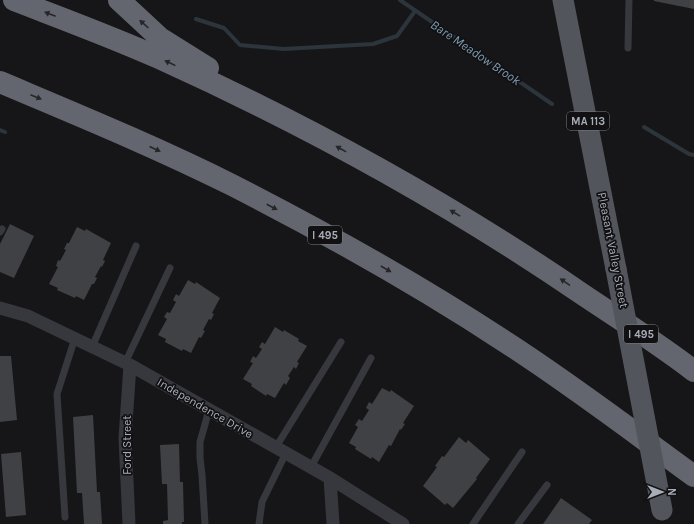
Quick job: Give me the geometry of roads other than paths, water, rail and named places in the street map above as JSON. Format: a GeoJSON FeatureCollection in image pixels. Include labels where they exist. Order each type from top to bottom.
{"type":"FeatureCollection","features":[{"type":"Feature","properties":{"kind":"highway","name":"I 495"},"geometry":{"type":"LineString","coordinates":[[14,0],[104,34],[159,58],[281,116],[431,199],[536,263],[694,371]]}},
{"type":"Feature","properties":{"kind":"highway"},"geometry":{"type":"LineString","coordinates":[[119,0],[160,38],[226,79],[281,116]]}},
{"type":"Feature","properties":{"kind":"highway","name":"I 495"},"geometry":{"type":"LineString","coordinates":[[0,82],[97,123],[231,185],[359,253],[509,344],[590,400],[694,476]]}},
{"type":"Feature","properties":{"kind":"main road","name":"Pleasant Valley Street"},"geometry":{"type":"LineString","coordinates":[[563,0],[663,517]]}},
{"type":"Feature","properties":{"kind":"street","name":"Independence Drive"},"geometry":{"type":"LineString","coordinates":[[1,306],[28,316],[128,364],[330,478],[403,524]]}},
{"type":"Feature","properties":{"kind":"street","name":"Ford Street"},"geometry":{"type":"LineString","coordinates":[[128,364],[125,438],[129,524]]}},
{"type":"Feature","properties":{"kind":"street"},"geometry":{"type":"LineString","coordinates":[[330,478],[333,524]]}},
{"type":"Feature","properties":{"kind":"lane"},"geometry":{"type":"LineString","coordinates":[[628,48],[629,0]]}},
{"type":"Feature","properties":{"kind":"lane"},"geometry":{"type":"LineString","coordinates":[[92,347],[136,246]]}},
{"type":"Feature","properties":{"kind":"lane"},"geometry":{"type":"LineString","coordinates":[[128,364],[170,268]]}},
{"type":"Feature","properties":{"kind":"lane"},"geometry":{"type":"LineString","coordinates":[[64,517],[57,394],[75,338]]}},
{"type":"Feature","properties":{"kind":"lane"},"geometry":{"type":"LineString","coordinates":[[259,524],[262,502],[281,450],[341,342]]}},
{"type":"Feature","properties":{"kind":"lane"},"geometry":{"type":"LineString","coordinates":[[311,467],[371,358]]}},
{"type":"Feature","properties":{"kind":"lane"},"geometry":{"type":"LineString","coordinates":[[205,524],[200,442],[209,410]]}},
{"type":"Feature","properties":{"kind":"lane"},"geometry":{"type":"LineString","coordinates":[[473,524],[522,452]]}},
{"type":"Feature","properties":{"kind":"lane"},"geometry":{"type":"LineString","coordinates":[[518,524],[547,484]]}},
{"type":"Feature","properties":{"kind":"waterway","name":"Bare Meadow Brook"},"geometry":{"type":"LineString","coordinates":[[400,0],[552,104]]}},
{"type":"Feature","properties":{"kind":"waterway"},"geometry":{"type":"LineString","coordinates":[[196,19],[224,28],[240,45],[284,49],[373,44],[397,36],[415,11]]}},
{"type":"Feature","properties":{"kind":"waterway","name":"Bare Meadow Brook"},"geometry":{"type":"LineString","coordinates":[[644,127],[689,154],[694,155]]}},
{"type":"Feature","properties":{"kind":"waterway"},"geometry":{"type":"LineString","coordinates":[[0,130],[5,132]]}}]}
